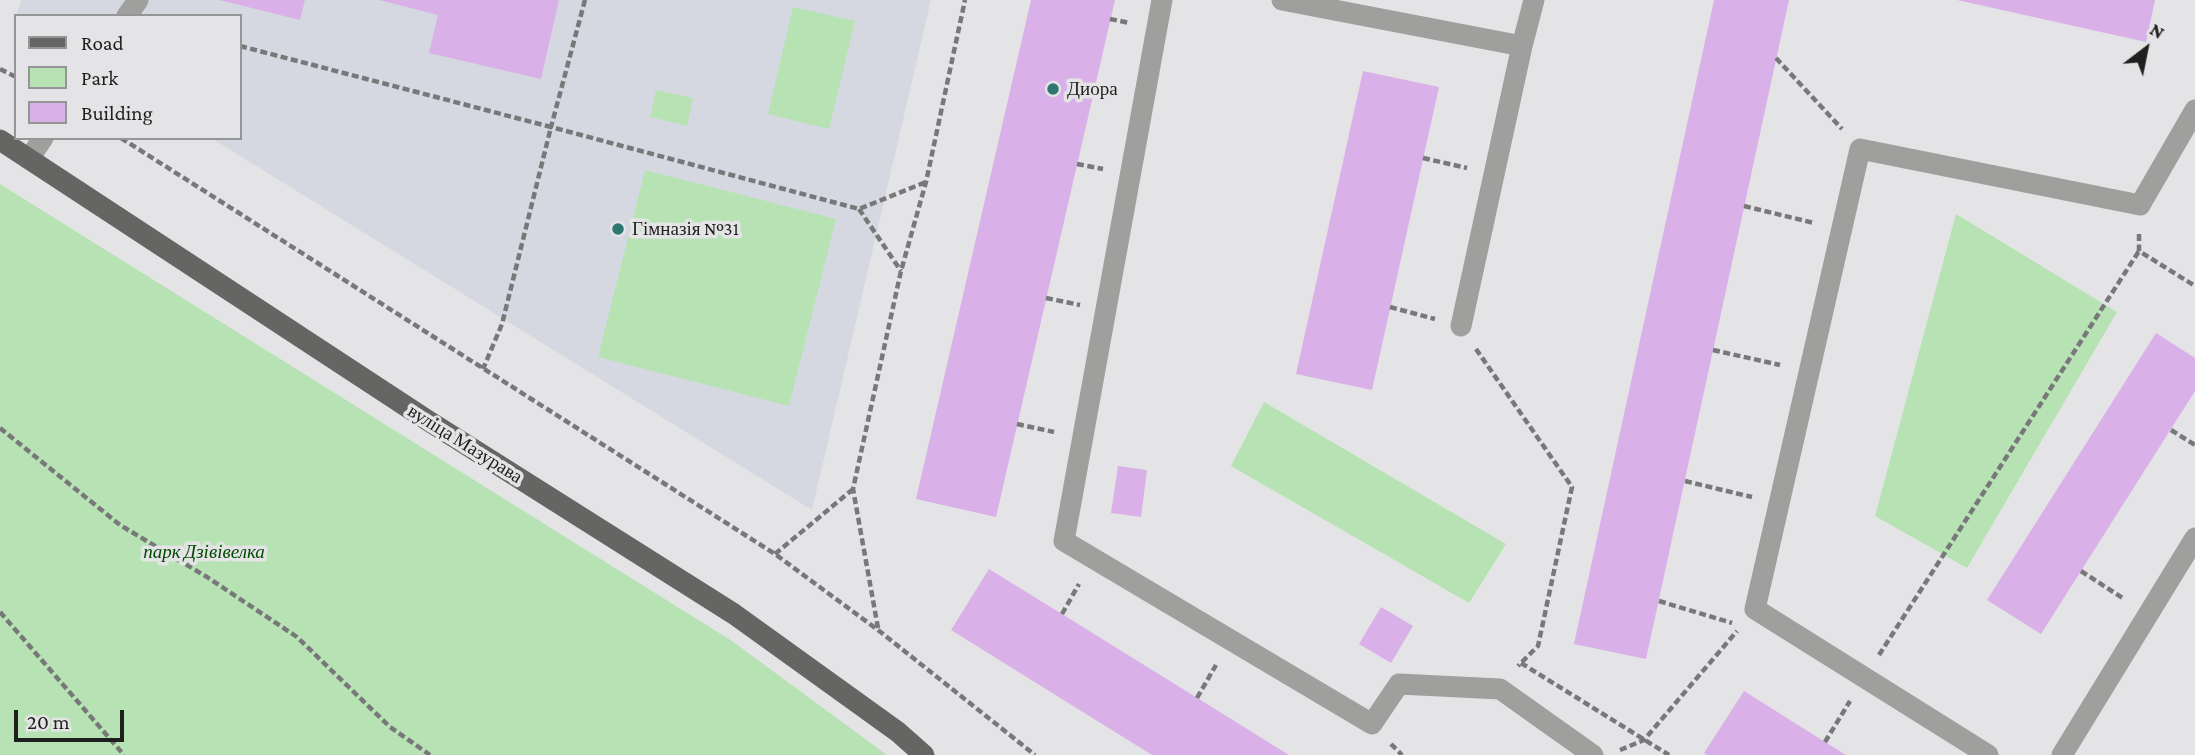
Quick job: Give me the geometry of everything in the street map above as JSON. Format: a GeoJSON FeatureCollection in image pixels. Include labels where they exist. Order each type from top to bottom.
{"type":"FeatureCollection","features":[{"type":"Feature","properties":{"kind":"main road","name":"вуліца Мазурава"},"geometry":{"type":"LineString","coordinates":[[0,140],[415,413],[734,614],[898,732],[924,755]]}},
{"type":"Feature","properties":{"kind":"lane"},"geometry":{"type":"LineString","coordinates":[[1161,0],[1064,541],[1372,724],[1399,684],[1500,689],[1593,755]]}},
{"type":"Feature","properties":{"kind":"lane"},"geometry":{"type":"LineString","coordinates":[[1282,0],[1521,46]]}},
{"type":"Feature","properties":{"kind":"lane"},"geometry":{"type":"LineString","coordinates":[[1461,326],[1521,46],[1534,0]]}},
{"type":"Feature","properties":{"kind":"lane"},"geometry":{"type":"LineString","coordinates":[[1989,755],[1755,608],[1860,149],[2140,205],[2195,110]]}},
{"type":"Feature","properties":{"kind":"lane"},"geometry":{"type":"LineString","coordinates":[[29,159],[42,140]]}},
{"type":"Feature","properties":{"kind":"lane"},"geometry":{"type":"LineString","coordinates":[[2062,755],[2193,546]]}},
{"type":"Feature","properties":{"kind":"path"},"geometry":{"type":"LineString","coordinates":[[483,369],[502,324],[585,0]]}},
{"type":"Feature","properties":{"kind":"path"},"geometry":{"type":"LineString","coordinates":[[878,630],[853,489],[901,271],[926,182],[965,0]]}},
{"type":"Feature","properties":{"kind":"path"},"geometry":{"type":"LineString","coordinates":[[242,47],[859,209],[926,182]]}},
{"type":"Feature","properties":{"kind":"path"},"geometry":{"type":"LineString","coordinates":[[1776,58],[1860,149]]}},
{"type":"Feature","properties":{"kind":"path"},"geometry":{"type":"LineString","coordinates":[[124,140],[775,554],[878,630],[1035,755]]}},
{"type":"Feature","properties":{"kind":"path"},"geometry":{"type":"LineString","coordinates":[[1423,158],[1494,175]]}},
{"type":"Feature","properties":{"kind":"path"},"geometry":{"type":"LineString","coordinates":[[1825,742],[2138,251],[2140,205]]}},
{"type":"Feature","properties":{"kind":"path"},"geometry":{"type":"LineString","coordinates":[[1744,206],[1842,230]]}},
{"type":"Feature","properties":{"kind":"path"},"geometry":{"type":"LineString","coordinates":[[859,209],[901,271]]}},
{"type":"Feature","properties":{"kind":"path"},"geometry":{"type":"LineString","coordinates":[[2138,251],[2195,286]]}},
{"type":"Feature","properties":{"kind":"path"},"geometry":{"type":"LineString","coordinates":[[1390,307],[1461,326],[1572,488],[1538,646],[1500,689]]}},
{"type":"Feature","properties":{"kind":"path"},"geometry":{"type":"LineString","coordinates":[[1713,350],[1810,372]]}},
{"type":"Feature","properties":{"kind":"path"},"geometry":{"type":"LineString","coordinates":[[1017,424],[1083,438]]}},
{"type":"Feature","properties":{"kind":"path"},"geometry":{"type":"LineString","coordinates":[[0,428],[120,524],[207,577],[297,637],[390,727],[430,755]]}},
{"type":"Feature","properties":{"kind":"path"},"geometry":{"type":"LineString","coordinates":[[2171,430],[2195,445]]}},
{"type":"Feature","properties":{"kind":"path"},"geometry":{"type":"LineString","coordinates":[[1685,481],[1779,503]]}},
{"type":"Feature","properties":{"kind":"path"},"geometry":{"type":"LineString","coordinates":[[775,554],[853,489]]}},
{"type":"Feature","properties":{"kind":"path"},"geometry":{"type":"LineString","coordinates":[[2081,570],[2148,615]]}},
{"type":"Feature","properties":{"kind":"path"},"geometry":{"type":"LineString","coordinates":[[1608,755],[1644,740],[1741,626],[1659,601]]}},
{"type":"Feature","properties":{"kind":"path"},"geometry":{"type":"LineString","coordinates":[[0,612],[124,755]]}},
{"type":"Feature","properties":{"kind":"path"},"geometry":{"type":"LineString","coordinates":[[1197,698],[1230,640]]}},
{"type":"Feature","properties":{"kind":"path"},"geometry":{"type":"LineString","coordinates":[[1521,663],[1669,755]]}},
{"type":"Feature","properties":{"kind":"shaded area","name":"Гімназія №31"},"geometry":{"type":"Polygon","coordinates":[[[21,0],[931,0],[812,510],[214,140],[242,140],[242,14],[17,14],[21,0]]]}},
{"type":"Feature","properties":{"kind":"green space"},"geometry":{"type":"Polygon","coordinates":[[[793,7],[855,21],[829,129],[768,114],[793,7]]]}},
{"type":"Feature","properties":{"kind":"green space"},"geometry":{"type":"Polygon","coordinates":[[[656,90],[693,98],[687,126],[650,117],[656,90]]]}},
{"type":"Feature","properties":{"kind":"green space"},"geometry":{"type":"Polygon","coordinates":[[[645,170],[836,219],[789,406],[598,357],[645,170]]]}},
{"type":"Feature","properties":{"kind":"green space","name":"парк Дзівівелка"},"geometry":{"type":"Polygon","coordinates":[[[0,184],[732,641],[887,755],[0,755],[0,184]]]}},
{"type":"Feature","properties":{"kind":"green space"},"geometry":{"type":"Polygon","coordinates":[[[1956,214],[2117,312],[1967,568],[1875,516],[1956,214]]]}},
{"type":"Feature","properties":{"kind":"green space"},"geometry":{"type":"Polygon","coordinates":[[[1264,402],[1506,544],[1469,603],[1231,466],[1264,402]]]}},
{"type":"Feature","properties":{"kind":"building"},"geometry":{"type":"Polygon","coordinates":[[[219,0],[305,0],[300,20],[219,0]]]}},
{"type":"Feature","properties":{"kind":"building"},"geometry":{"type":"Polygon","coordinates":[[[379,0],[559,0],[541,79],[429,53],[438,15],[379,0]]]}},
{"type":"Feature","properties":{"kind":"building"},"geometry":{"type":"Polygon","coordinates":[[[1031,0],[1115,0],[996,517],[916,499],[1031,0]]]}},
{"type":"Feature","properties":{"kind":"building"},"geometry":{"type":"Polygon","coordinates":[[[1714,0],[1789,0],[1646,659],[1574,644],[1714,0]]]}},
{"type":"Feature","properties":{"kind":"building"},"geometry":{"type":"Polygon","coordinates":[[[1957,0],[2155,0],[2146,42],[1957,0]]]}},
{"type":"Feature","properties":{"kind":"building"},"geometry":{"type":"Polygon","coordinates":[[[1363,71],[1439,87],[1372,390],[1296,374],[1363,71]]]}},
{"type":"Feature","properties":{"kind":"building"},"geometry":{"type":"Polygon","coordinates":[[[2156,333],[2195,358],[2195,391],[2041,634],[1987,600],[2156,333]]]}},
{"type":"Feature","properties":{"kind":"building"},"geometry":{"type":"Polygon","coordinates":[[[1118,466],[1147,470],[1141,517],[1111,513],[1118,466]]]}},
{"type":"Feature","properties":{"kind":"building"},"geometry":{"type":"Polygon","coordinates":[[[989,569],[1289,755],[1152,755],[951,630],[989,569]]]}},
{"type":"Feature","properties":{"kind":"building"},"geometry":{"type":"Polygon","coordinates":[[[1381,607],[1413,626],[1391,663],[1359,644],[1381,607]]]}},
{"type":"Feature","properties":{"kind":"building"},"geometry":{"type":"Polygon","coordinates":[[[1744,691],[1846,755],[1707,755],[1704,753],[1744,691]]]}},
{"type":"Feature","properties":{"kind":"place","name":"Диора"},"geometry":{"type":"Point","coordinates":[1053,89]}},
{"type":"Feature","properties":{"kind":"place","name":"Гімназія №31"},"geometry":{"type":"Point","coordinates":[618,229]}}]}
